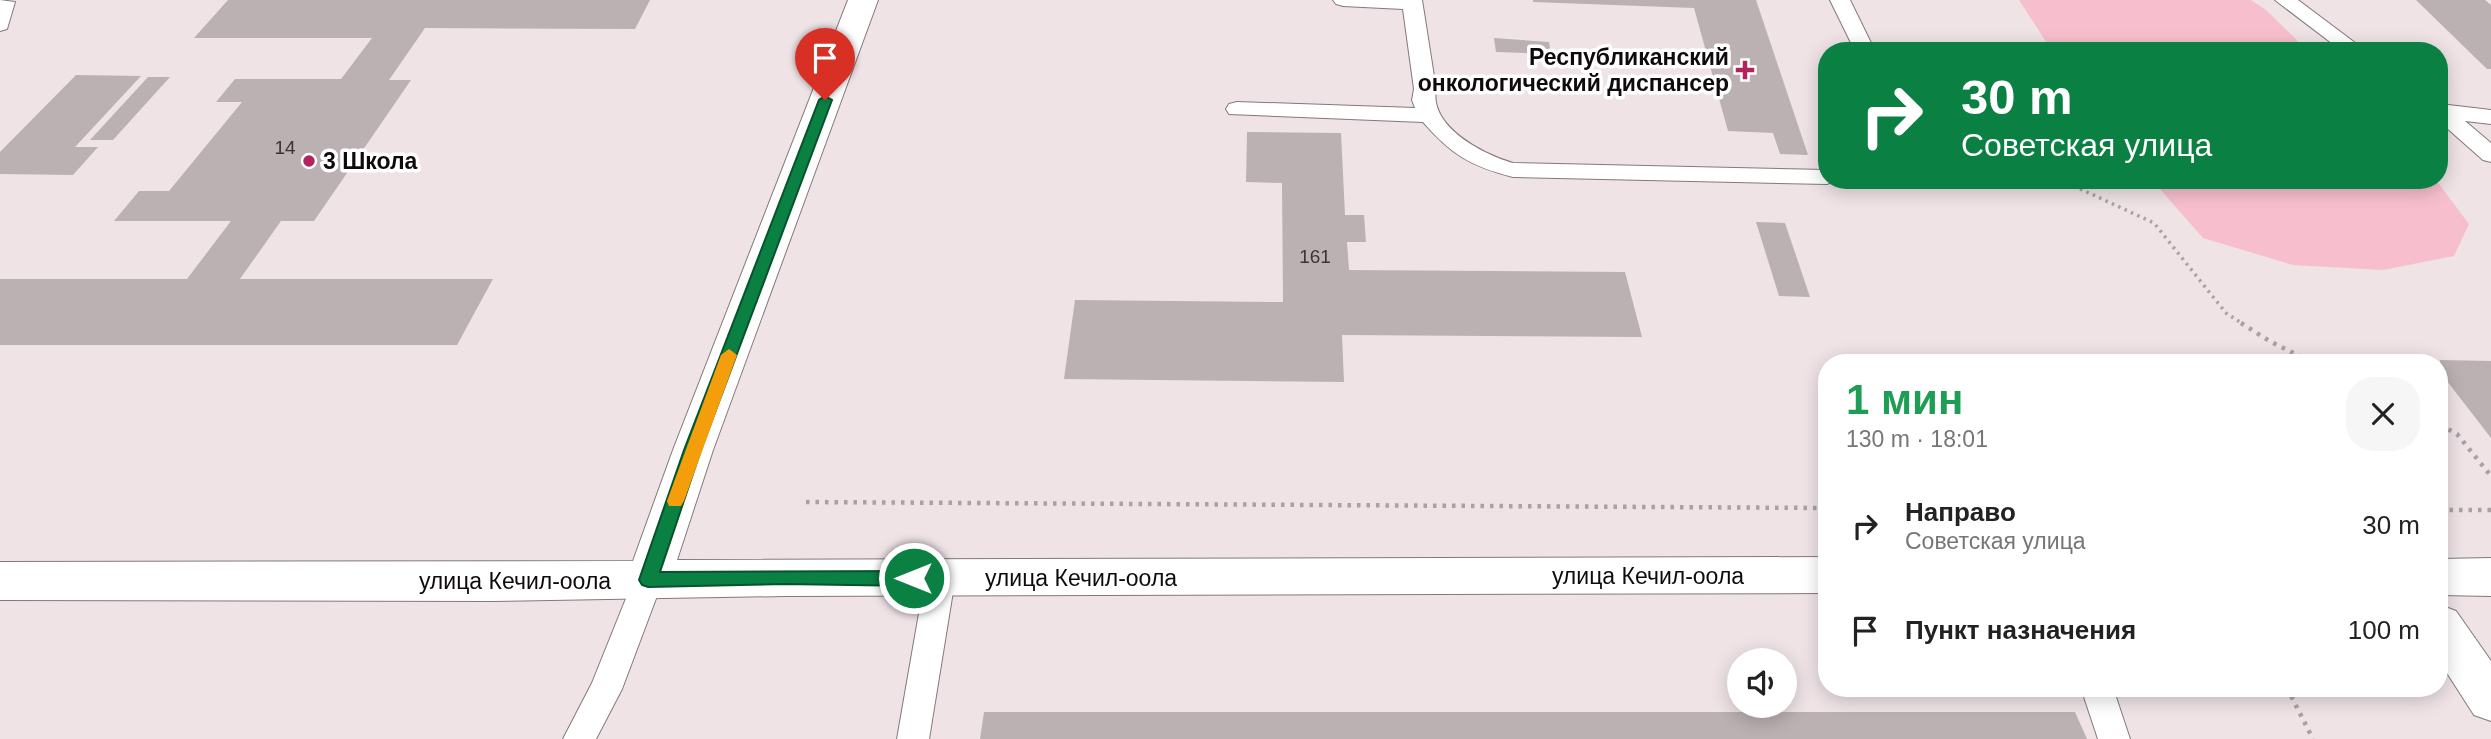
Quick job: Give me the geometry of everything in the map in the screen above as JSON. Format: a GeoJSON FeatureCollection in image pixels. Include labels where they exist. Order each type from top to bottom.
{"type":"FeatureCollection","features":[{"type":"Feature","properties":{"kind":"street"},"geometry":{"type":"LineString","coordinates":[[648,580],[693,450],[863,0]]}},
{"type":"Feature","properties":{"kind":"street","name":"улица Кечил-оола"},"geometry":{"type":"LineString","coordinates":[[0,581],[1818,575]]}},
{"type":"Feature","properties":{"kind":"street"},"geometry":{"type":"LineString","coordinates":[[2448,577],[2491,577]]}},
{"type":"Feature","properties":{"kind":"street"},"geometry":{"type":"LineString","coordinates":[[2448,637],[2491,699]]}},
{"type":"Feature","properties":{"kind":"lane"},"geometry":{"type":"LineString","coordinates":[[0,25],[5,2],[1,0]]}},
{"type":"Feature","properties":{"kind":"lane"},"geometry":{"type":"LineString","coordinates":[[1343,0],[1412,1],[1425,89],[1423,100],[1429,115],[1458,149],[1480,162],[1513,170],[1818,177]]}},
{"type":"Feature","properties":{"kind":"lane"},"geometry":{"type":"LineString","coordinates":[[1840,0],[1861,42]]}},
{"type":"Feature","properties":{"kind":"lane"},"geometry":{"type":"LineString","coordinates":[[2286,0],[2344,42]]}},
{"type":"Feature","properties":{"kind":"lane"},"geometry":{"type":"LineString","coordinates":[[1237,109],[1429,115]]}},
{"type":"Feature","properties":{"kind":"lane"},"geometry":{"type":"LineString","coordinates":[[2448,113],[2491,117]]}},
{"type":"Feature","properties":{"kind":"lane"},"geometry":{"type":"LineString","coordinates":[[2448,119],[2491,155]]}},
{"type":"Feature","properties":{"kind":"lane"},"geometry":{"type":"LineString","coordinates":[[913,739],[940,579]]}},
{"type":"Feature","properties":{"kind":"lane"},"geometry":{"type":"LineString","coordinates":[[579,739],[606,689],[648,580]]}},
{"type":"Feature","properties":{"kind":"lane"},"geometry":{"type":"LineString","coordinates":[[2100,697],[2115,739]]}},
{"type":"Feature","properties":{"kind":"path"},"geometry":{"type":"LineString","coordinates":[[2081,189],[2154,223],[2226,313],[2296,354]]}},
{"type":"Feature","properties":{"kind":"path"},"geometry":{"type":"LineString","coordinates":[[2448,429],[2457,434],[2491,476]]}},
{"type":"Feature","properties":{"kind":"path"},"geometry":{"type":"LineString","coordinates":[[806,502],[1818,509]]}},
{"type":"Feature","properties":{"kind":"path"},"geometry":{"type":"LineString","coordinates":[[2448,510],[2491,510]]}},
{"type":"Feature","properties":{"kind":"path"},"geometry":{"type":"LineString","coordinates":[[2292,697],[2314,739]]}},
{"type":"Feature","properties":{"kind":"shaded area"},"geometry":{"type":"Polygon","coordinates":[[[2019,0],[2251,0],[2266,10],[2299,42],[2046,42],[2019,0]]]}},
{"type":"Feature","properties":{"kind":"shaded area"},"geometry":{"type":"Polygon","coordinates":[[[2160,189],[2443,189],[2469,224],[2454,256],[2383,270],[2293,265],[2203,238],[2160,189]]]}},
{"type":"Feature","properties":{"kind":"building"},"geometry":{"type":"Polygon","coordinates":[[[228,0],[650,0],[635,29],[425,28],[389,80],[411,80],[314,221],[281,221],[240,279],[493,279],[457,345],[0,345],[0,279],[187,279],[231,221],[114,221],[139,191],[169,191],[242,102],[216,102],[235,79],[341,79],[372,38],[194,38],[228,0]]]}},
{"type":"Feature","properties":{"kind":"building","name":"Республиканский онкологический диспансер"},"geometry":{"type":"Polygon","coordinates":[[[1533,0],[1756,0],[1808,155],[1780,154],[1773,133],[1728,131],[1694,8],[1533,0]]]}},
{"type":"Feature","properties":{"kind":"building"},"geometry":{"type":"Polygon","coordinates":[[[2416,0],[2485,0],[2491,5],[2491,69],[2487,69],[2416,0]]]}},
{"type":"Feature","properties":{"kind":"building"},"geometry":{"type":"Polygon","coordinates":[[[1494,38],[1549,42],[1551,54],[1496,52],[1494,38]]]}},
{"type":"Feature","properties":{"kind":"building"},"geometry":{"type":"Polygon","coordinates":[[[76,75],[141,76],[75,147],[98,147],[73,175],[0,174],[0,152],[76,75]]]}},
{"type":"Feature","properties":{"kind":"building"},"geometry":{"type":"Polygon","coordinates":[[[148,77],[170,77],[113,140],[90,140],[148,77]]]}},
{"type":"Feature","properties":{"kind":"building"},"geometry":{"type":"Polygon","coordinates":[[[1247,132],[1341,133],[1345,215],[1364,215],[1366,242],[1347,242],[1349,270],[1625,272],[1642,337],[1342,335],[1344,382],[1064,379],[1075,300],[1283,302],[1282,183],[1246,182],[1247,132]]]}},
{"type":"Feature","properties":{"kind":"building"},"geometry":{"type":"Polygon","coordinates":[[[1756,222],[1785,223],[1810,297],[1779,296],[1756,222]]]}},
{"type":"Feature","properties":{"kind":"building"},"geometry":{"type":"Polygon","coordinates":[[[2448,360],[2491,361],[2491,438],[2448,382],[2448,360]]]}},
{"type":"Feature","properties":{"kind":"building"},"geometry":{"type":"Polygon","coordinates":[[[984,712],[1727,712],[1727,718],[1797,718],[1797,712],[2075,712],[2087,739],[980,739],[984,712]]]}},
{"type":"Feature","properties":{"kind":"slow traffic"},"geometry":{"type":"LineString","coordinates":[[675,501],[729,355]]}},
{"type":"Feature","properties":{"kind":"place","name":"Республиканский онкологический диспансер"},"geometry":{"type":"Point","coordinates":[1745,70]}},
{"type":"Feature","properties":{"kind":"place","name":"3 Школа"},"geometry":{"type":"Point","coordinates":[309,161]}},
{"type":"Feature","properties":{"kind":"route"},"geometry":{"type":"LineString","coordinates":[[825,100],[693,450],[648,580],[914,578]]}}]}
